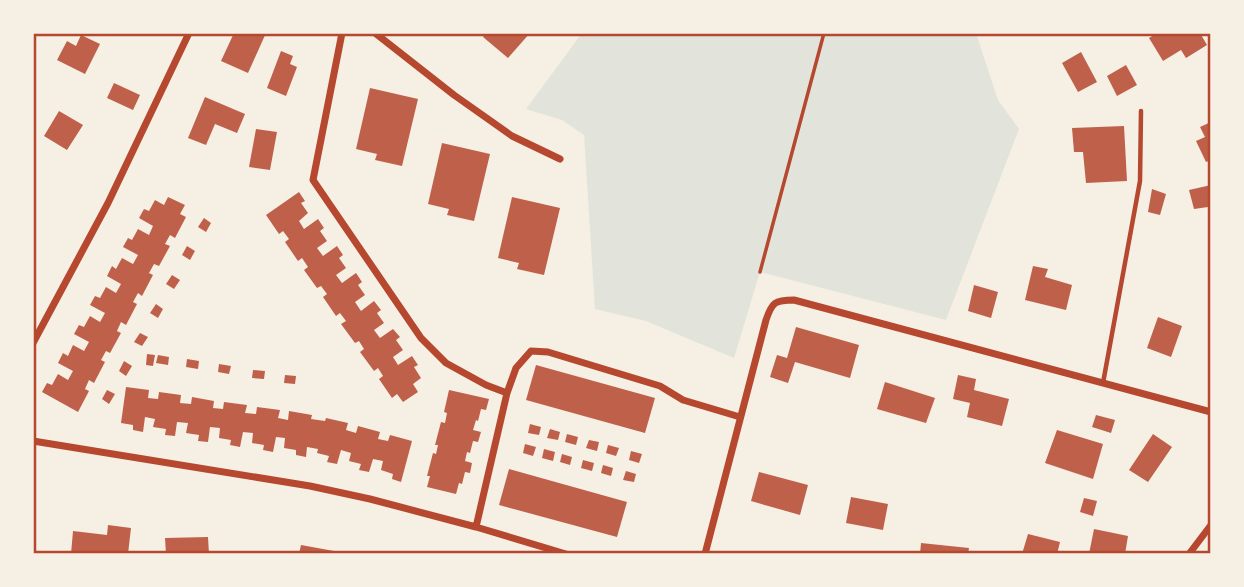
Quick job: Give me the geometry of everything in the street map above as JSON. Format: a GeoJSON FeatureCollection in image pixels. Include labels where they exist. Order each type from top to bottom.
{"type":"FeatureCollection","features":[{"type":"Feature","properties":{"kind":"street"},"geometry":{"type":"LineString","coordinates":[[33,343],[108,203],[189,33]]}},
{"type":"Feature","properties":{"kind":"street"},"geometry":{"type":"LineString","coordinates":[[342,33],[313,180],[421,338],[446,363],[485,385],[507,393]]}},
{"type":"Feature","properties":{"kind":"street"},"geometry":{"type":"LineString","coordinates":[[374,33],[512,136],[560,159]]}},
{"type":"Feature","properties":{"kind":"street"},"geometry":{"type":"LineString","coordinates":[[705,554],[766,320],[771,306],[779,300],[794,300],[1211,412]]}},
{"type":"Feature","properties":{"kind":"street"},"geometry":{"type":"LineString","coordinates":[[476,527],[507,393],[516,368],[531,351],[548,352],[660,386],[683,400],[740,417]]}},
{"type":"Feature","properties":{"kind":"street"},"geometry":{"type":"LineString","coordinates":[[33,441],[310,486],[476,527],[566,554]]}},
{"type":"Feature","properties":{"kind":"street"},"geometry":{"type":"LineString","coordinates":[[1189,554],[1211,525]]}},
{"type":"Feature","properties":{"kind":"lane"},"geometry":{"type":"LineString","coordinates":[[1103,384],[1140,181],[1141,111]]}},
{"type":"Feature","properties":{"kind":"path"},"geometry":{"type":"LineString","coordinates":[[760,272],[824,33]]}},
{"type":"Feature","properties":{"kind":"shaded area"},"geometry":{"type":"Polygon","coordinates":[[[582,33],[976,33],[998,100],[1019,129],[946,320],[760,272],[734,358],[646,321],[595,309],[584,135],[562,120],[526,109],[582,33]]]}},
{"type":"Feature","properties":{"kind":"building"},"geometry":{"type":"Polygon","coordinates":[[[234,33],[266,33],[248,73],[221,61],[234,33]]]}},
{"type":"Feature","properties":{"kind":"building"},"geometry":{"type":"Polygon","coordinates":[[[486,33],[530,33],[508,58],[483,37],[486,33]]]}},
{"type":"Feature","properties":{"kind":"building"},"geometry":{"type":"Polygon","coordinates":[[[1157,33],[1200,33],[1207,45],[1186,58],[1181,50],[1163,61],[1149,38],[1157,33]]]}},
{"type":"Feature","properties":{"kind":"building"},"geometry":{"type":"Polygon","coordinates":[[[81,35],[100,44],[85,74],[57,60],[67,41],[76,46],[81,35]]]}},
{"type":"Feature","properties":{"kind":"building"},"geometry":{"type":"Polygon","coordinates":[[[281,51],[293,56],[290,64],[297,67],[286,96],[267,88],[281,51]]]}},
{"type":"Feature","properties":{"kind":"building"},"geometry":{"type":"Polygon","coordinates":[[[1081,52],[1097,82],[1078,92],[1062,63],[1081,52]]]}},
{"type":"Feature","properties":{"kind":"building"},"geometry":{"type":"Polygon","coordinates":[[[1126,65],[1137,85],[1117,96],[1107,76],[1126,65]]]}},
{"type":"Feature","properties":{"kind":"building"},"geometry":{"type":"Polygon","coordinates":[[[114,83],[140,95],[133,110],[107,98],[114,83]]]}},
{"type":"Feature","properties":{"kind":"building"},"geometry":{"type":"Polygon","coordinates":[[[370,88],[418,99],[402,166],[375,160],[377,154],[356,149],[370,88]]]}},
{"type":"Feature","properties":{"kind":"building"},"geometry":{"type":"Polygon","coordinates":[[[205,97],[245,114],[237,133],[215,124],[206,145],[188,138],[205,97]]]}},
{"type":"Feature","properties":{"kind":"building"},"geometry":{"type":"Polygon","coordinates":[[[59,111],[83,125],[67,150],[44,136],[59,111]]]}},
{"type":"Feature","properties":{"kind":"building"},"geometry":{"type":"Polygon","coordinates":[[[1211,122],[1211,160],[1206,162],[1196,141],[1205,137],[1200,127],[1211,122]]]}},
{"type":"Feature","properties":{"kind":"building"},"geometry":{"type":"Polygon","coordinates":[[[1124,126],[1127,181],[1086,183],[1083,152],[1074,152],[1072,128],[1124,126]]]}},
{"type":"Feature","properties":{"kind":"building"},"geometry":{"type":"Polygon","coordinates":[[[256,129],[277,132],[270,170],[249,167],[256,129]]]}},
{"type":"Feature","properties":{"kind":"building"},"geometry":{"type":"Polygon","coordinates":[[[442,143],[490,154],[474,221],[447,215],[449,209],[428,204],[442,143]]]}},
{"type":"Feature","properties":{"kind":"building"},"geometry":{"type":"Polygon","coordinates":[[[1211,185],[1210,215],[1208,207],[1194,209],[1189,190],[1211,185]]]}},
{"type":"Feature","properties":{"kind":"building"},"geometry":{"type":"Polygon","coordinates":[[[1152,189],[1166,194],[1160,215],[1148,212],[1152,189]]]}},
{"type":"Feature","properties":{"kind":"building"},"geometry":{"type":"Polygon","coordinates":[[[299,192],[305,201],[301,203],[308,213],[299,221],[304,229],[318,219],[324,228],[320,231],[327,241],[317,248],[323,256],[337,246],[343,255],[339,258],[346,268],[336,275],[342,283],[356,273],[362,282],[358,285],[365,295],[355,302],[361,311],[374,301],[381,310],[377,313],[384,323],[374,330],[380,338],[393,329],[400,337],[396,340],[403,350],[393,357],[398,365],[412,356],[418,365],[414,367],[421,378],[413,384],[418,392],[403,402],[397,394],[392,398],[379,379],[383,376],[378,368],[374,371],[360,352],[364,349],[359,341],[355,343],[341,324],[346,321],[340,313],[336,316],[323,297],[327,294],[321,286],[317,288],[304,270],[308,267],[302,258],[298,261],[285,242],[289,239],[283,231],[279,234],[266,215],[299,192]]]}},
{"type":"Feature","properties":{"kind":"building"},"geometry":{"type":"Polygon","coordinates":[[[168,197],[185,205],[180,214],[186,217],[175,238],[170,235],[165,244],[170,246],[159,266],[154,264],[149,273],[153,275],[142,296],[138,293],[133,302],[137,304],[126,325],[121,322],[117,331],[121,333],[110,353],[106,351],[101,360],[105,362],[94,383],[89,380],[85,389],[89,391],[78,412],[42,392],[47,383],[52,385],[58,374],[68,380],[73,371],[58,363],[63,353],[68,356],[73,345],[84,351],[89,342],[74,334],[79,325],[84,327],[90,316],[100,322],[105,313],[90,305],[95,296],[100,298],[106,287],[116,293],[121,284],[107,276],[112,266],[116,269],[122,258],[133,264],[138,255],[123,247],[128,238],[132,240],[138,229],[149,235],[153,226],[139,218],[144,209],[149,211],[155,200],[164,205],[168,197]]]}},
{"type":"Feature","properties":{"kind":"building"},"geometry":{"type":"Polygon","coordinates":[[[512,197],[560,208],[544,275],[517,269],[519,263],[498,258],[512,197]]]}},
{"type":"Feature","properties":{"kind":"building"},"geometry":{"type":"Polygon","coordinates":[[[204,218],[211,223],[206,232],[198,227],[204,218]]]}},
{"type":"Feature","properties":{"kind":"building"},"geometry":{"type":"Polygon","coordinates":[[[187,246],[195,251],[190,260],[182,255],[187,246]]]}},
{"type":"Feature","properties":{"kind":"building"},"geometry":{"type":"Polygon","coordinates":[[[1033,266],[1048,269],[1045,277],[1072,285],[1066,310],[1025,300],[1033,266]]]}},
{"type":"Feature","properties":{"kind":"building"},"geometry":{"type":"Polygon","coordinates":[[[172,275],[180,280],[174,289],[166,284],[172,275]]]}},
{"type":"Feature","properties":{"kind":"building"},"geometry":{"type":"Polygon","coordinates":[[[974,285],[998,292],[991,318],[968,311],[974,285]]]}},
{"type":"Feature","properties":{"kind":"building"},"geometry":{"type":"Polygon","coordinates":[[[156,304],[163,309],[158,318],[150,313],[156,304]]]}},
{"type":"Feature","properties":{"kind":"building"},"geometry":{"type":"Polygon","coordinates":[[[1158,317],[1182,326],[1171,357],[1147,348],[1158,317]]]}},
{"type":"Feature","properties":{"kind":"building"},"geometry":{"type":"Polygon","coordinates":[[[796,327],[859,345],[850,378],[795,362],[788,383],[770,377],[777,355],[787,358],[796,327]]]}},
{"type":"Feature","properties":{"kind":"building"},"geometry":{"type":"Polygon","coordinates":[[[140,333],[148,337],[142,346],[134,342],[140,333]]]}},
{"type":"Feature","properties":{"kind":"building"},"geometry":{"type":"Polygon","coordinates":[[[147,354],[155,355],[153,366],[146,365],[147,354]]]}},
{"type":"Feature","properties":{"kind":"building"},"geometry":{"type":"Polygon","coordinates":[[[158,355],[169,357],[168,365],[156,363],[158,355]]]}},
{"type":"Feature","properties":{"kind":"building"},"geometry":{"type":"Polygon","coordinates":[[[187,359],[199,361],[198,369],[186,367],[187,359]]]}},
{"type":"Feature","properties":{"kind":"building"},"geometry":{"type":"Polygon","coordinates":[[[124,361],[132,366],[126,376],[119,371],[124,361]]]}},
{"type":"Feature","properties":{"kind":"building"},"geometry":{"type":"Polygon","coordinates":[[[219,364],[231,366],[229,374],[218,372],[219,364]]]}},
{"type":"Feature","properties":{"kind":"building"},"geometry":{"type":"Polygon","coordinates":[[[536,365],[655,398],[645,433],[526,400],[536,365]]]}},
{"type":"Feature","properties":{"kind":"building"},"geometry":{"type":"Polygon","coordinates":[[[253,370],[265,371],[264,379],[252,378],[253,370]]]}},
{"type":"Feature","properties":{"kind":"building"},"geometry":{"type":"Polygon","coordinates":[[[285,375],[296,376],[295,384],[284,383],[285,375]]]}},
{"type":"Feature","properties":{"kind":"building"},"geometry":{"type":"Polygon","coordinates":[[[958,375],[976,379],[974,390],[1009,399],[1002,426],[967,417],[970,403],[953,399],[958,375]]]}},
{"type":"Feature","properties":{"kind":"building"},"geometry":{"type":"Polygon","coordinates":[[[885,382],[935,398],[926,423],[877,409],[885,382]]]}},
{"type":"Feature","properties":{"kind":"building"},"geometry":{"type":"Polygon","coordinates":[[[126,387],[149,390],[148,398],[158,399],[159,392],[181,395],[180,403],[191,404],[192,397],[214,401],[213,408],[223,409],[224,402],[247,405],[245,413],[256,414],[257,407],[280,410],[278,418],[288,420],[289,411],[312,415],[311,419],[325,421],[326,418],[348,423],[346,430],[356,433],[358,426],[380,432],[378,439],[388,441],[390,435],[412,441],[401,482],[392,479],[393,474],[381,470],[383,461],[373,459],[369,472],[359,470],[361,464],[349,461],[351,453],[341,450],[337,464],[327,462],[329,456],[317,453],[318,449],[307,447],[306,457],[296,455],[296,450],[284,448],[285,438],[276,437],[273,452],[263,450],[264,445],[252,443],[253,433],[243,432],[240,447],[230,445],[231,440],[219,438],[220,428],[210,427],[208,442],[198,441],[199,435],[186,433],[188,423],[177,422],[175,436],[165,435],[166,429],[153,427],[155,419],[145,417],[143,432],[133,430],[133,425],[121,423],[126,387]]]}},
{"type":"Feature","properties":{"kind":"building"},"geometry":{"type":"Polygon","coordinates":[[[107,390],[115,394],[109,404],[102,399],[107,390]]]}},
{"type":"Feature","properties":{"kind":"building"},"geometry":{"type":"Polygon","coordinates":[[[449,390],[489,399],[486,410],[481,409],[473,430],[481,432],[478,442],[473,441],[470,453],[467,452],[465,461],[472,463],[470,473],[465,472],[456,494],[427,487],[430,476],[427,476],[433,453],[436,454],[438,445],[435,445],[441,422],[445,423],[447,413],[444,412],[449,390]]]}},
{"type":"Feature","properties":{"kind":"building"},"geometry":{"type":"Polygon","coordinates":[[[1096,415],[1115,420],[1111,433],[1092,427],[1096,415]]]}},
{"type":"Feature","properties":{"kind":"building"},"geometry":{"type":"Polygon","coordinates":[[[530,424],[541,427],[539,435],[528,433],[530,424]]]}},
{"type":"Feature","properties":{"kind":"building"},"geometry":{"type":"Polygon","coordinates":[[[550,429],[560,432],[558,440],[547,438],[550,429]]]}},
{"type":"Feature","properties":{"kind":"building"},"geometry":{"type":"Polygon","coordinates":[[[1057,430],[1103,444],[1093,479],[1045,463],[1057,430]]]}},
{"type":"Feature","properties":{"kind":"building"},"geometry":{"type":"Polygon","coordinates":[[[567,434],[578,437],[576,445],[565,442],[567,434]]]}},
{"type":"Feature","properties":{"kind":"building"},"geometry":{"type":"Polygon","coordinates":[[[1153,434],[1172,447],[1148,482],[1129,470],[1153,434]]]}},
{"type":"Feature","properties":{"kind":"building"},"geometry":{"type":"Polygon","coordinates":[[[589,440],[599,442],[597,451],[586,448],[589,440]]]}},
{"type":"Feature","properties":{"kind":"building"},"geometry":{"type":"Polygon","coordinates":[[[525,444],[536,447],[533,456],[523,453],[525,444]]]}},
{"type":"Feature","properties":{"kind":"building"},"geometry":{"type":"Polygon","coordinates":[[[608,445],[619,448],[616,456],[606,453],[608,445]]]}},
{"type":"Feature","properties":{"kind":"building"},"geometry":{"type":"Polygon","coordinates":[[[544,449],[555,452],[553,461],[542,458],[544,449]]]}},
{"type":"Feature","properties":{"kind":"building"},"geometry":{"type":"Polygon","coordinates":[[[631,451],[642,454],[639,463],[629,460],[631,451]]]}},
{"type":"Feature","properties":{"kind":"building"},"geometry":{"type":"Polygon","coordinates":[[[562,454],[572,457],[570,465],[560,462],[562,454]]]}},
{"type":"Feature","properties":{"kind":"building"},"geometry":{"type":"Polygon","coordinates":[[[583,460],[594,463],[592,471],[581,468],[583,460]]]}},
{"type":"Feature","properties":{"kind":"building"},"geometry":{"type":"Polygon","coordinates":[[[603,465],[613,468],[611,476],[601,473],[603,465]]]}},
{"type":"Feature","properties":{"kind":"building"},"geometry":{"type":"Polygon","coordinates":[[[509,469],[627,502],[617,537],[499,505],[509,469]]]}},
{"type":"Feature","properties":{"kind":"building"},"geometry":{"type":"Polygon","coordinates":[[[626,471],[636,474],[634,482],[623,480],[626,471]]]}},
{"type":"Feature","properties":{"kind":"building"},"geometry":{"type":"Polygon","coordinates":[[[759,472],[808,485],[800,515],[751,501],[759,472]]]}},
{"type":"Feature","properties":{"kind":"building"},"geometry":{"type":"Polygon","coordinates":[[[851,497],[888,504],[883,530],[846,523],[851,497]]]}},
{"type":"Feature","properties":{"kind":"building"},"geometry":{"type":"Polygon","coordinates":[[[1084,498],[1097,501],[1093,516],[1080,512],[1084,498]]]}},
{"type":"Feature","properties":{"kind":"building"},"geometry":{"type":"Polygon","coordinates":[[[108,525],[131,528],[128,554],[71,554],[73,531],[107,535],[108,525]]]}},
{"type":"Feature","properties":{"kind":"building"},"geometry":{"type":"Polygon","coordinates":[[[1094,529],[1128,536],[1125,554],[1089,554],[1094,529]]]}},
{"type":"Feature","properties":{"kind":"building"},"geometry":{"type":"Polygon","coordinates":[[[1028,534],[1060,542],[1057,554],[1022,554],[1028,534]]]}},
{"type":"Feature","properties":{"kind":"building"},"geometry":{"type":"Polygon","coordinates":[[[208,537],[209,554],[166,554],[165,538],[208,537]]]}},
{"type":"Feature","properties":{"kind":"building"},"geometry":{"type":"Polygon","coordinates":[[[921,543],[969,548],[968,554],[920,554],[921,543]]]}},
{"type":"Feature","properties":{"kind":"building"},"geometry":{"type":"Polygon","coordinates":[[[301,545],[334,551],[334,554],[299,554],[301,545]]]}}]}
